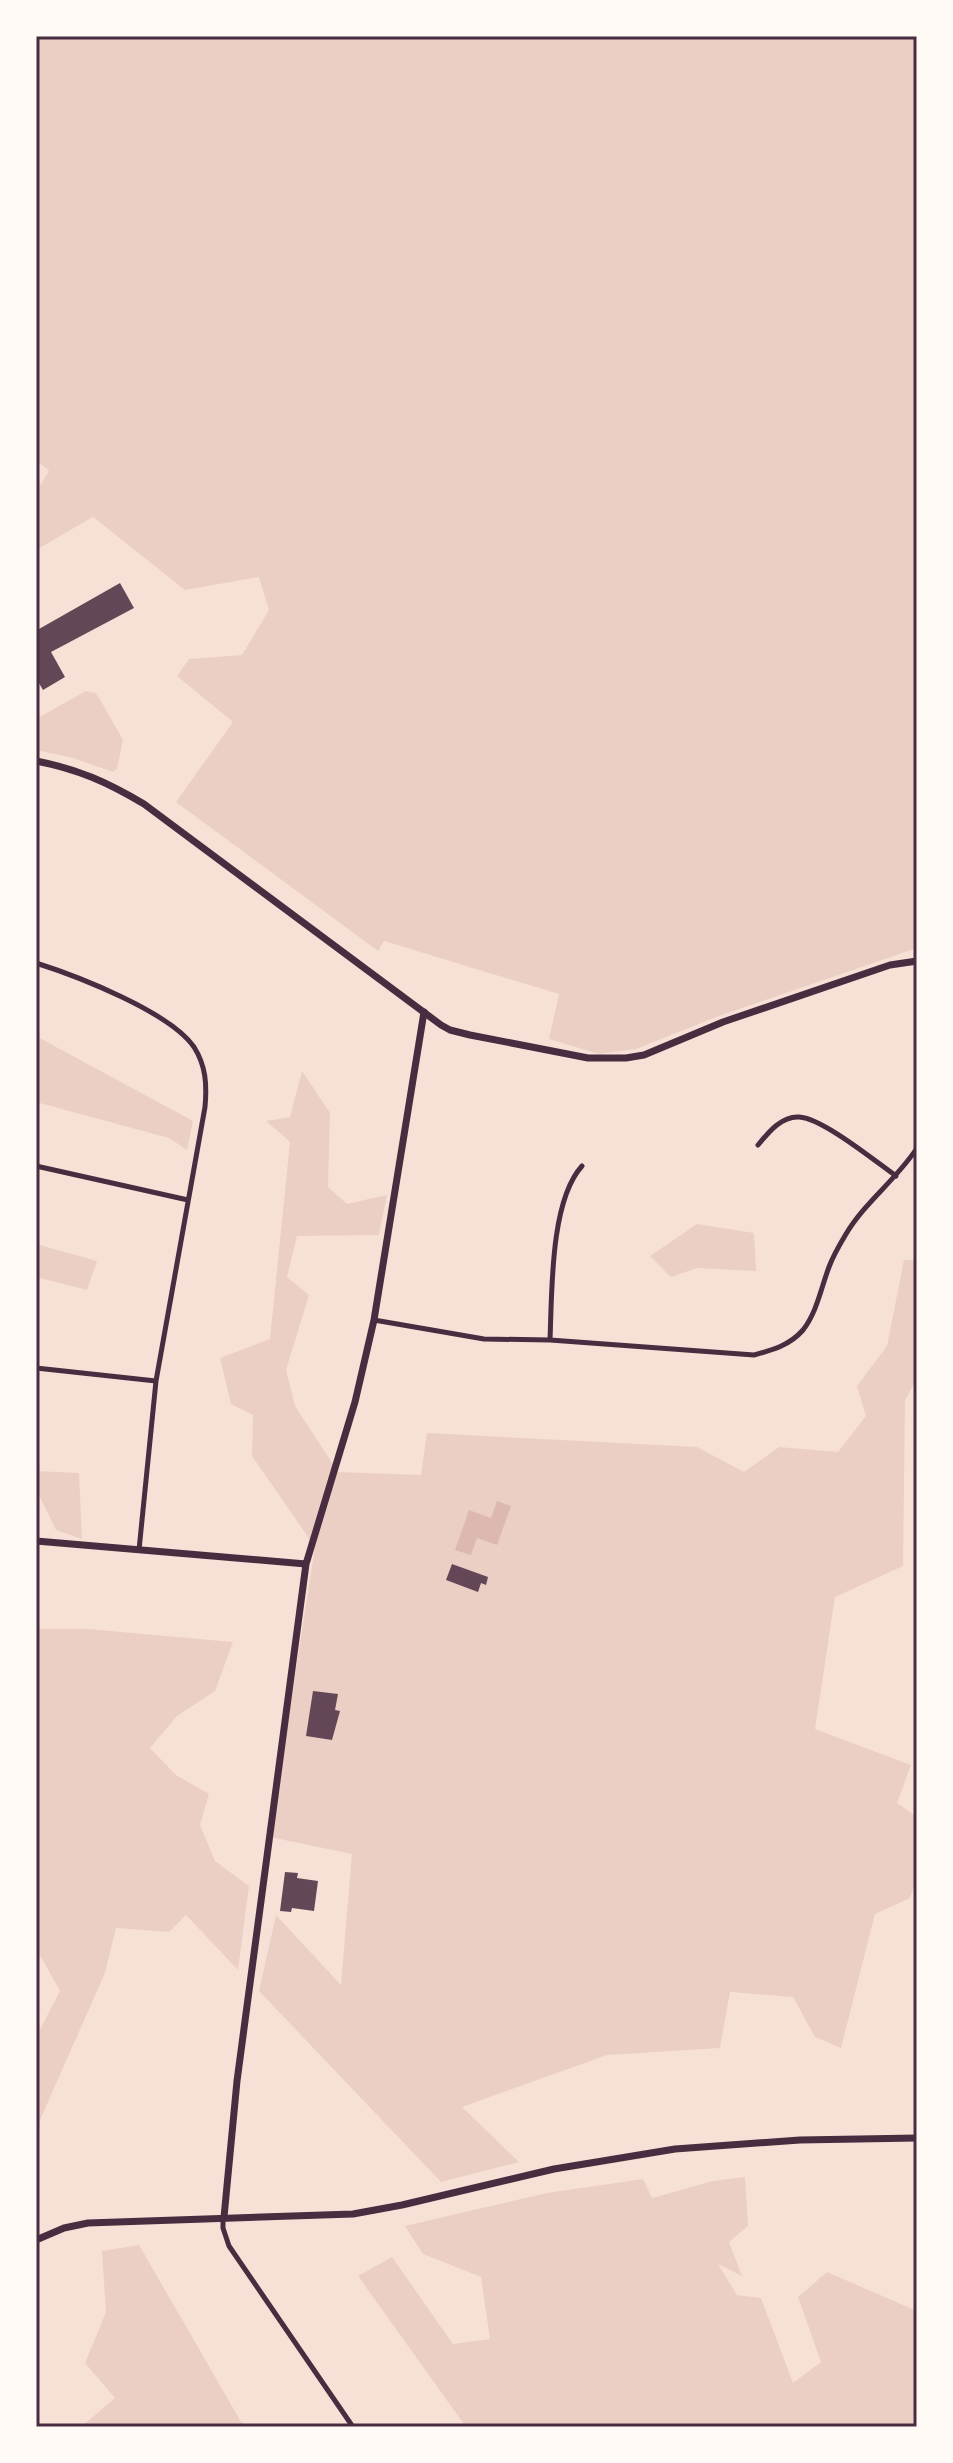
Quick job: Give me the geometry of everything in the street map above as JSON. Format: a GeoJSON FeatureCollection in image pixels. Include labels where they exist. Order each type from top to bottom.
{"type":"FeatureCollection","features":[{"type":"Feature","properties":{"kind":"street"},"geometry":{"type":"LineString","coordinates":[[36,761],[69,767],[105,781],[144,804],[450,1030],[588,1058],[626,1058],[644,1055],[723,1022],[890,965],[917,961]]}},
{"type":"Feature","properties":{"kind":"street"},"geometry":{"type":"LineString","coordinates":[[36,963],[72,974],[121,996],[174,1027],[196,1051],[203,1065],[207,1089],[156,1381],[139,1551]]}},
{"type":"Feature","properties":{"kind":"street"},"geometry":{"type":"LineString","coordinates":[[353,2427],[229,2246],[223,2228],[237,2081],[306,1564],[355,1402],[374,1320],[424,1012]]}},
{"type":"Feature","properties":{"kind":"street"},"geometry":{"type":"LineString","coordinates":[[758,1145],[783,1121],[798,1117],[821,1124],[896,1176]]}},
{"type":"Feature","properties":{"kind":"street"},"geometry":{"type":"LineString","coordinates":[[374,1320],[484,1339],[550,1340],[754,1355],[776,1350],[803,1329],[814,1311],[830,1264],[846,1233],[917,1148]]}},
{"type":"Feature","properties":{"kind":"street"},"geometry":{"type":"LineString","coordinates":[[36,1166],[188,1200]]}},
{"type":"Feature","properties":{"kind":"street"},"geometry":{"type":"LineString","coordinates":[[550,1340],[555,1246],[569,1185],[582,1166]]}},
{"type":"Feature","properties":{"kind":"street"},"geometry":{"type":"LineString","coordinates":[[36,1368],[156,1381]]}},
{"type":"Feature","properties":{"kind":"street"},"geometry":{"type":"LineString","coordinates":[[36,1541],[306,1564]]}},
{"type":"Feature","properties":{"kind":"street"},"geometry":{"type":"LineString","coordinates":[[36,2240],[64,2228],[88,2223],[329,2215],[376,2210],[539,2172],[675,2149],[800,2140],[917,2138]]}},
{"type":"Feature","properties":{"kind":"shaded area"},"geometry":{"type":"Polygon","coordinates":[[[36,36],[917,36],[917,948],[719,1016],[636,1049],[599,1054],[549,1039],[559,994],[384,941],[378,951],[176,802],[233,722],[177,676],[189,659],[242,655],[269,610],[259,577],[185,590],[93,517],[36,550],[36,492],[49,471],[36,460],[36,36]]]}},
{"type":"Feature","properties":{"kind":"shaded area"},"geometry":{"type":"Polygon","coordinates":[[[86,691],[98,696],[123,740],[117,769],[113,772],[73,758],[36,750],[36,719],[86,691]]]}},
{"type":"Feature","properties":{"kind":"shaded area"},"geometry":{"type":"Polygon","coordinates":[[[36,1036],[193,1121],[187,1150],[169,1138],[36,1102],[36,1036]]]}},
{"type":"Feature","properties":{"kind":"shaded area"},"geometry":{"type":"Polygon","coordinates":[[[302,1071],[330,1113],[328,1187],[347,1204],[387,1195],[379,1235],[297,1236],[287,1277],[309,1295],[286,1370],[295,1406],[338,1472],[421,1475],[427,1433],[697,1447],[744,1472],[779,1447],[838,1452],[866,1416],[857,1386],[887,1346],[904,1260],[917,1260],[917,1378],[905,1401],[903,1566],[835,1597],[815,1729],[911,1765],[897,1803],[917,1817],[917,1877],[910,1898],[875,1914],[841,2048],[815,2037],[793,1997],[730,1992],[720,2048],[607,2055],[462,2107],[519,2162],[441,2182],[259,1991],[276,1915],[341,1985],[352,1854],[270,1837],[315,1547],[252,1456],[253,1415],[231,1404],[220,1358],[270,1339],[290,1142],[266,1121],[290,1117],[302,1071]]]}},
{"type":"Feature","properties":{"kind":"shaded area"},"geometry":{"type":"Polygon","coordinates":[[[697,1224],[754,1233],[756,1271],[697,1268],[671,1277],[650,1256],[697,1224]]]}},
{"type":"Feature","properties":{"kind":"shaded area"},"geometry":{"type":"Polygon","coordinates":[[[36,1244],[97,1261],[87,1290],[36,1277],[36,1244]]]}},
{"type":"Feature","properties":{"kind":"shaded area"},"geometry":{"type":"Polygon","coordinates":[[[36,1471],[79,1473],[82,1539],[56,1530],[36,1489],[36,1471]]]}},
{"type":"Feature","properties":{"kind":"shaded area"},"geometry":{"type":"Polygon","coordinates":[[[497,1501],[511,1506],[497,1545],[477,1538],[471,1555],[455,1550],[469,1510],[491,1518],[497,1501]]]}},
{"type":"Feature","properties":{"kind":"shaded area"},"geometry":{"type":"Polygon","coordinates":[[[36,1629],[88,1629],[233,1642],[215,1691],[177,1716],[150,1748],[176,1775],[209,1794],[200,1825],[215,1861],[249,1886],[238,1970],[186,1915],[169,1932],[116,1928],[105,1973],[36,2129],[36,2037],[60,1991],[36,1948],[36,1629]]]}},
{"type":"Feature","properties":{"kind":"shaded area"},"geometry":{"type":"Polygon","coordinates":[[[745,2177],[748,2226],[729,2242],[742,2276],[718,2264],[737,2295],[761,2298],[793,2383],[821,2362],[798,2297],[827,2272],[917,2311],[917,2427],[466,2427],[358,2276],[392,2257],[453,2344],[490,2339],[481,2277],[423,2254],[405,2226],[547,2193],[643,2179],[652,2198],[713,2181],[745,2177]]]}},
{"type":"Feature","properties":{"kind":"shaded area"},"geometry":{"type":"Polygon","coordinates":[[[139,2245],[240,2420],[248,2427],[81,2427],[115,2398],[85,2363],[106,2312],[102,2251],[139,2245]]]}},
{"type":"Feature","properties":{"kind":"building"},"geometry":{"type":"Polygon","coordinates":[[[120,583],[134,608],[51,652],[65,677],[43,690],[36,678],[36,624],[39,629],[120,583]]]}},
{"type":"Feature","properties":{"kind":"building"},"geometry":{"type":"Polygon","coordinates":[[[452,1564],[488,1577],[486,1585],[481,1583],[478,1592],[446,1580],[452,1564]]]}},
{"type":"Feature","properties":{"kind":"building"},"geometry":{"type":"Polygon","coordinates":[[[313,1691],[338,1694],[335,1710],[340,1711],[332,1740],[306,1736],[313,1691]]]}},
{"type":"Feature","properties":{"kind":"building"},"geometry":{"type":"Polygon","coordinates":[[[285,1872],[298,1873],[297,1878],[318,1881],[314,1911],[292,1908],[291,1912],[280,1911],[285,1872]]]}}]}
